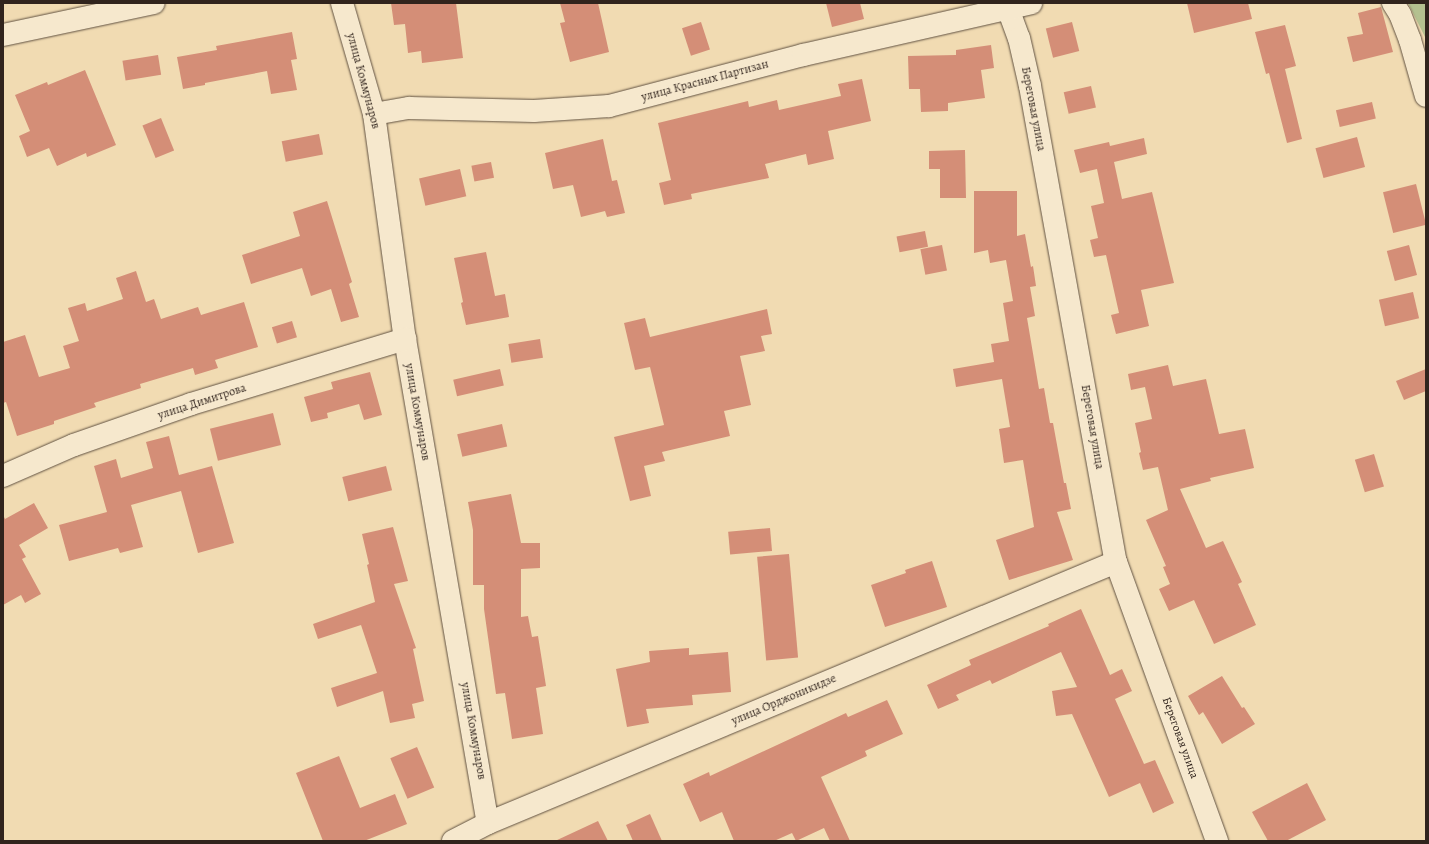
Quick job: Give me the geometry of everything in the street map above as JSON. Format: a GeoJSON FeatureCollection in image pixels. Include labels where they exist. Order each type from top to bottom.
{"type":"FeatureCollection","features":[{"type":"Feature","properties":{"kind":"street"},"geometry":{"type":"LineString","coordinates":[[3,34],[154,3]]}},
{"type":"Feature","properties":{"kind":"street","name":"улица Коммунаров"},"geometry":{"type":"LineString","coordinates":[[342,3],[374,114],[405,339],[488,823]]}},
{"type":"Feature","properties":{"kind":"street","name":"улица Красных Партизан"},"geometry":{"type":"LineString","coordinates":[[374,114],[417,107],[534,111],[609,106],[803,55],[1008,5],[1031,3]]}},
{"type":"Feature","properties":{"kind":"street"},"geometry":{"type":"LineString","coordinates":[[1393,3],[1400,14],[1410,40],[1426,96]]}},
{"type":"Feature","properties":{"kind":"street","name":"Береговая улица"},"geometry":{"type":"LineString","coordinates":[[1008,5],[1019,38],[1030,86],[1116,562],[1217,841]]}},
{"type":"Feature","properties":{"kind":"street","name":"улица Димитрова"},"geometry":{"type":"LineString","coordinates":[[3,476],[74,445],[191,404],[405,339]]}},
{"type":"Feature","properties":{"kind":"street","name":"улица Орджоникидзе"},"geometry":{"type":"LineString","coordinates":[[453,841],[488,823],[1116,562]]}},
{"type":"Feature","properties":{"kind":"green space"},"geometry":{"type":"Polygon","coordinates":[[[1408,3],[1426,3],[1426,39],[1408,3]]]}},
{"type":"Feature","properties":{"kind":"building"},"geometry":{"type":"Polygon","coordinates":[[[391,3],[456,3],[463,58],[422,63],[421,51],[408,53],[405,24],[394,25],[391,3]]]}},
{"type":"Feature","properties":{"kind":"building"},"geometry":{"type":"Polygon","coordinates":[[[560,3],[598,3],[609,52],[570,62],[560,23],[565,22],[560,3]]]}},
{"type":"Feature","properties":{"kind":"building"},"geometry":{"type":"Polygon","coordinates":[[[826,3],[860,3],[864,19],[832,27],[826,3]]]}},
{"type":"Feature","properties":{"kind":"building"},"geometry":{"type":"Polygon","coordinates":[[[1187,3],[1248,3],[1252,19],[1194,33],[1187,3]]]}},
{"type":"Feature","properties":{"kind":"building"},"geometry":{"type":"Polygon","coordinates":[[[1381,7],[1393,52],[1353,62],[1347,37],[1363,34],[1358,13],[1381,7]]]}},
{"type":"Feature","properties":{"kind":"building"},"geometry":{"type":"Polygon","coordinates":[[[701,22],[710,50],[691,56],[682,28],[701,22]]]}},
{"type":"Feature","properties":{"kind":"building"},"geometry":{"type":"Polygon","coordinates":[[[1072,22],[1079,51],[1053,58],[1046,29],[1072,22]]]}},
{"type":"Feature","properties":{"kind":"building"},"geometry":{"type":"Polygon","coordinates":[[[1285,25],[1296,66],[1285,69],[1302,139],[1287,143],[1269,73],[1266,74],[1255,32],[1285,25]]]}},
{"type":"Feature","properties":{"kind":"building"},"geometry":{"type":"Polygon","coordinates":[[[292,32],[297,59],[291,60],[297,90],[271,94],[267,71],[205,83],[205,85],[183,89],[177,57],[217,50],[216,46],[292,32]]]}},
{"type":"Feature","properties":{"kind":"building"},"geometry":{"type":"Polygon","coordinates":[[[991,45],[994,68],[981,70],[985,98],[948,103],[948,111],[921,112],[920,89],[909,89],[908,56],[956,55],[956,50],[991,45]]]}},
{"type":"Feature","properties":{"kind":"building"},"geometry":{"type":"Polygon","coordinates":[[[158,55],[161,75],[126,80],[122,61],[158,55]]]}},
{"type":"Feature","properties":{"kind":"building"},"geometry":{"type":"Polygon","coordinates":[[[85,70],[116,145],[87,157],[86,153],[57,166],[49,148],[27,157],[19,136],[30,131],[15,95],[47,82],[48,85],[85,70]]]}},
{"type":"Feature","properties":{"kind":"building"},"geometry":{"type":"Polygon","coordinates":[[[862,79],[871,121],[828,131],[834,159],[808,165],[806,154],[765,164],[769,178],[691,194],[692,199],[664,205],[659,183],[671,180],[658,123],[748,101],[749,107],[777,100],[779,110],[841,96],[838,84],[862,79]]]}},
{"type":"Feature","properties":{"kind":"building"},"geometry":{"type":"Polygon","coordinates":[[[1091,86],[1096,107],[1069,114],[1064,92],[1091,86]]]}},
{"type":"Feature","properties":{"kind":"building"},"geometry":{"type":"Polygon","coordinates":[[[1372,102],[1376,119],[1340,127],[1336,110],[1372,102]]]}},
{"type":"Feature","properties":{"kind":"building"},"geometry":{"type":"Polygon","coordinates":[[[161,118],[174,150],[156,158],[142,125],[161,118]]]}},
{"type":"Feature","properties":{"kind":"building"},"geometry":{"type":"Polygon","coordinates":[[[319,134],[323,155],[286,162],[282,141],[319,134]]]}},
{"type":"Feature","properties":{"kind":"building"},"geometry":{"type":"Polygon","coordinates":[[[1357,137],[1365,167],[1323,178],[1315,148],[1357,137]]]}},
{"type":"Feature","properties":{"kind":"building"},"geometry":{"type":"Polygon","coordinates":[[[1144,138],[1147,154],[1114,162],[1122,199],[1152,192],[1174,283],[1141,290],[1149,326],[1116,334],[1111,315],[1119,313],[1106,255],[1094,257],[1090,240],[1098,238],[1091,206],[1104,203],[1097,169],[1080,173],[1074,150],[1109,142],[1110,146],[1144,138]]]}},
{"type":"Feature","properties":{"kind":"building"},"geometry":{"type":"Polygon","coordinates":[[[603,139],[612,181],[617,180],[625,213],[607,217],[605,211],[581,217],[573,185],[553,189],[545,153],[603,139]]]}},
{"type":"Feature","properties":{"kind":"building"},"geometry":{"type":"Polygon","coordinates":[[[965,150],[966,198],[940,198],[940,169],[929,169],[929,151],[965,150]]]}},
{"type":"Feature","properties":{"kind":"building"},"geometry":{"type":"Polygon","coordinates":[[[491,162],[494,178],[474,182],[471,166],[491,162]]]}},
{"type":"Feature","properties":{"kind":"building"},"geometry":{"type":"Polygon","coordinates":[[[460,169],[466,196],[425,206],[419,178],[460,169]]]}},
{"type":"Feature","properties":{"kind":"building"},"geometry":{"type":"Polygon","coordinates":[[[1416,184],[1426,225],[1393,233],[1383,192],[1416,184]]]}},
{"type":"Feature","properties":{"kind":"building"},"geometry":{"type":"Polygon","coordinates":[[[974,191],[1017,191],[1017,236],[1025,234],[1031,267],[1033,266],[1036,286],[1030,287],[1035,316],[1027,318],[1039,389],[1044,388],[1050,423],[1053,423],[1064,483],[1066,483],[1071,509],[1057,512],[1073,560],[1009,580],[996,540],[1034,527],[1023,460],[1004,463],[999,429],[1010,427],[1002,379],[956,387],[953,369],[994,362],[991,344],[1009,341],[1003,303],[1013,301],[1006,260],[990,263],[988,250],[974,253],[974,191]]]}},
{"type":"Feature","properties":{"kind":"building"},"geometry":{"type":"Polygon","coordinates":[[[327,201],[352,282],[349,284],[359,317],[341,322],[331,289],[311,296],[302,268],[251,284],[242,255],[300,236],[293,212],[327,201]]]}},
{"type":"Feature","properties":{"kind":"building"},"geometry":{"type":"Polygon","coordinates":[[[925,231],[928,247],[900,252],[897,237],[925,231]]]}},
{"type":"Feature","properties":{"kind":"building"},"geometry":{"type":"Polygon","coordinates":[[[942,245],[947,271],[925,275],[920,249],[942,245]]]}},
{"type":"Feature","properties":{"kind":"building"},"geometry":{"type":"Polygon","coordinates":[[[1409,245],[1417,275],[1395,281],[1387,251],[1409,245]]]}},
{"type":"Feature","properties":{"kind":"building"},"geometry":{"type":"Polygon","coordinates":[[[486,252],[495,296],[505,294],[509,317],[466,325],[454,258],[486,252]]]}},
{"type":"Feature","properties":{"kind":"building"},"geometry":{"type":"Polygon","coordinates":[[[136,271],[146,302],[154,299],[161,319],[198,307],[201,315],[244,302],[258,347],[215,360],[218,368],[195,375],[193,368],[140,384],[141,388],[94,403],[96,407],[54,421],[54,424],[17,436],[6,402],[3,403],[3,342],[25,335],[39,377],[70,368],[63,346],[79,341],[68,308],[85,303],[87,311],[123,299],[116,278],[136,271]]]}},
{"type":"Feature","properties":{"kind":"building"},"geometry":{"type":"Polygon","coordinates":[[[1413,292],[1419,318],[1385,326],[1379,300],[1413,292]]]}},
{"type":"Feature","properties":{"kind":"building"},"geometry":{"type":"Polygon","coordinates":[[[767,309],[772,334],[761,336],[765,351],[740,356],[751,405],[724,411],[730,436],[662,452],[665,461],[644,466],[651,496],[630,501],[614,437],[664,425],[650,367],[635,370],[624,323],[645,318],[650,337],[767,309]]]}},
{"type":"Feature","properties":{"kind":"building"},"geometry":{"type":"Polygon","coordinates":[[[292,321],[297,337],[277,343],[272,327],[292,321]]]}},
{"type":"Feature","properties":{"kind":"building"},"geometry":{"type":"Polygon","coordinates":[[[540,339],[543,358],[511,363],[508,344],[540,339]]]}},
{"type":"Feature","properties":{"kind":"building"},"geometry":{"type":"Polygon","coordinates":[[[1168,365],[1173,386],[1206,379],[1219,434],[1245,429],[1254,468],[1210,478],[1211,481],[1180,489],[1206,548],[1223,541],[1242,582],[1238,584],[1256,625],[1214,644],[1194,600],[1169,611],[1159,589],[1170,584],[1163,567],[1166,566],[1146,520],[1168,510],[1158,467],[1143,470],[1135,423],[1152,419],[1145,387],[1131,390],[1128,374],[1168,365]]]}},
{"type":"Feature","properties":{"kind":"building"},"geometry":{"type":"Polygon","coordinates":[[[500,369],[504,386],[457,396],[453,380],[500,369]]]}},
{"type":"Feature","properties":{"kind":"building"},"geometry":{"type":"Polygon","coordinates":[[[1426,369],[1426,391],[1404,400],[1396,381],[1426,369]]]}},
{"type":"Feature","properties":{"kind":"building"},"geometry":{"type":"Polygon","coordinates":[[[370,372],[382,415],[364,420],[359,404],[327,413],[328,418],[311,422],[304,397],[333,389],[331,382],[370,372]]]}},
{"type":"Feature","properties":{"kind":"building"},"geometry":{"type":"Polygon","coordinates":[[[273,413],[281,445],[218,461],[210,429],[273,413]]]}},
{"type":"Feature","properties":{"kind":"building"},"geometry":{"type":"Polygon","coordinates":[[[502,424],[507,446],[462,457],[457,434],[502,424]]]}},
{"type":"Feature","properties":{"kind":"building"},"geometry":{"type":"Polygon","coordinates":[[[169,436],[179,475],[212,466],[234,543],[198,553],[181,491],[131,505],[143,547],[120,553],[118,548],[69,561],[59,525],[107,512],[94,466],[116,459],[121,478],[153,468],[146,442],[169,436]]]}},
{"type":"Feature","properties":{"kind":"building"},"geometry":{"type":"Polygon","coordinates":[[[1374,454],[1384,487],[1365,492],[1355,460],[1374,454]]]}},
{"type":"Feature","properties":{"kind":"building"},"geometry":{"type":"Polygon","coordinates":[[[386,466],[392,490],[348,501],[342,477],[386,466]]]}},
{"type":"Feature","properties":{"kind":"building"},"geometry":{"type":"Polygon","coordinates":[[[511,494],[521,543],[540,543],[540,568],[521,569],[521,617],[528,616],[532,637],[538,636],[546,686],[536,688],[543,734],[512,739],[505,693],[496,694],[484,609],[484,585],[473,585],[473,530],[468,502],[511,494]]]}},
{"type":"Feature","properties":{"kind":"building"},"geometry":{"type":"Polygon","coordinates":[[[34,503],[48,528],[19,545],[26,557],[22,559],[41,594],[25,603],[21,595],[3,605],[3,515],[5,519],[34,503]]]}},
{"type":"Feature","properties":{"kind":"building"},"geometry":{"type":"Polygon","coordinates":[[[393,527],[408,581],[394,584],[416,648],[413,649],[424,701],[412,704],[415,718],[390,723],[383,691],[337,707],[331,688],[377,673],[361,625],[318,639],[313,624],[375,602],[367,565],[369,564],[362,534],[393,527]]]}},
{"type":"Feature","properties":{"kind":"building"},"geometry":{"type":"Polygon","coordinates":[[[770,528],[772,551],[730,555],[728,532],[770,528]]]}},
{"type":"Feature","properties":{"kind":"building"},"geometry":{"type":"Polygon","coordinates":[[[789,554],[798,658],[766,660],[757,557],[789,554]]]}},
{"type":"Feature","properties":{"kind":"building"},"geometry":{"type":"Polygon","coordinates":[[[932,561],[947,607],[885,627],[871,585],[906,573],[905,570],[932,561]]]}},
{"type":"Feature","properties":{"kind":"building"},"geometry":{"type":"Polygon","coordinates":[[[1081,609],[1110,675],[1122,669],[1132,691],[1115,699],[1144,764],[1155,760],[1174,803],[1153,813],[1140,783],[1109,797],[1072,714],[1056,716],[1052,691],[1077,687],[1061,652],[992,684],[990,680],[956,695],[959,700],[938,709],[927,685],[971,665],[969,660],[1049,626],[1048,624],[1081,609]]]}},
{"type":"Feature","properties":{"kind":"building"},"geometry":{"type":"Polygon","coordinates":[[[689,648],[689,655],[728,652],[731,692],[692,695],[693,705],[646,709],[649,723],[627,727],[616,669],[650,662],[649,651],[689,648]]]}},
{"type":"Feature","properties":{"kind":"building"},"geometry":{"type":"Polygon","coordinates":[[[1222,676],[1242,708],[1244,707],[1255,724],[1222,744],[1203,712],[1199,715],[1188,696],[1222,676]]]}},
{"type":"Feature","properties":{"kind":"building"},"geometry":{"type":"Polygon","coordinates":[[[887,700],[903,734],[865,751],[867,756],[821,777],[850,841],[830,841],[824,828],[796,841],[792,833],[774,841],[734,841],[722,812],[700,822],[683,784],[709,772],[710,776],[846,713],[848,717],[887,700]]]}},
{"type":"Feature","properties":{"kind":"building"},"geometry":{"type":"Polygon","coordinates":[[[417,747],[434,788],[407,799],[390,758],[417,747]]]}},
{"type":"Feature","properties":{"kind":"building"},"geometry":{"type":"Polygon","coordinates":[[[339,756],[360,808],[395,794],[407,824],[364,841],[323,841],[296,773],[339,756]]]}},
{"type":"Feature","properties":{"kind":"building"},"geometry":{"type":"Polygon","coordinates":[[[1307,783],[1326,820],[1286,841],[1268,841],[1252,812],[1307,783]]]}},
{"type":"Feature","properties":{"kind":"building"},"geometry":{"type":"Polygon","coordinates":[[[650,814],[662,841],[633,841],[626,825],[650,814]]]}},
{"type":"Feature","properties":{"kind":"building"},"geometry":{"type":"Polygon","coordinates":[[[598,821],[608,841],[555,841],[598,821]]]}}]}
